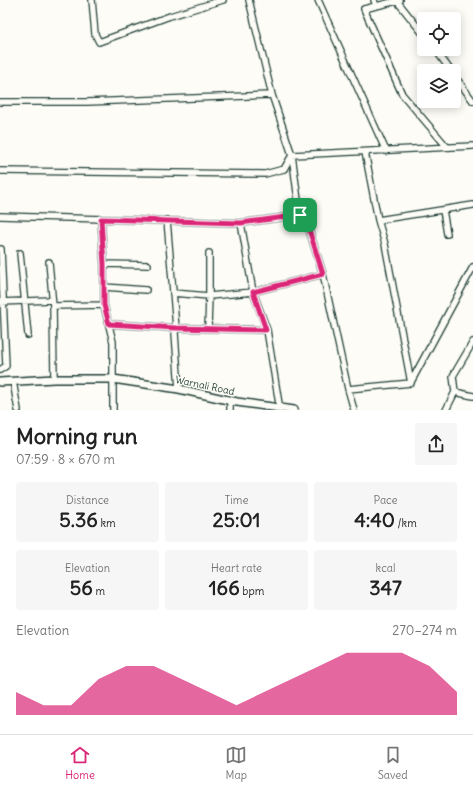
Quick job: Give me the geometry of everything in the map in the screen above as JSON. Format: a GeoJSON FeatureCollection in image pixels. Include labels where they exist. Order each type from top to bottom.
{"type":"FeatureCollection","features":[{"type":"Feature","properties":{"kind":"main road","name":"Warnali Road"},"geometry":{"type":"LineString","coordinates":[[0,382],[54,379],[113,379],[179,390],[230,401],[294,410]]}},
{"type":"Feature","properties":{"kind":"street"},"geometry":{"type":"LineString","coordinates":[[92,0],[95,34],[99,42],[170,16],[223,0]]}},
{"type":"Feature","properties":{"kind":"street"},"geometry":{"type":"LineString","coordinates":[[249,0],[272,95],[292,155],[300,215]]}},
{"type":"Feature","properties":{"kind":"street"},"geometry":{"type":"LineString","coordinates":[[318,0],[386,151]]}},
{"type":"Feature","properties":{"kind":"street"},"geometry":{"type":"LineString","coordinates":[[374,0],[376,6]]}},
{"type":"Feature","properties":{"kind":"street"},"geometry":{"type":"LineString","coordinates":[[417,26],[398,0],[364,9],[402,94],[447,147]]}},
{"type":"Feature","properties":{"kind":"street"},"geometry":{"type":"LineString","coordinates":[[461,85],[473,101]]}},
{"type":"Feature","properties":{"kind":"street"},"geometry":{"type":"LineString","coordinates":[[0,102],[87,102],[272,95]]}},
{"type":"Feature","properties":{"kind":"street"},"geometry":{"type":"LineString","coordinates":[[292,155],[473,146]]}},
{"type":"Feature","properties":{"kind":"street"},"geometry":{"type":"LineString","coordinates":[[365,152],[378,220],[385,244],[411,383]]}},
{"type":"Feature","properties":{"kind":"street"},"geometry":{"type":"LineString","coordinates":[[0,171],[265,174],[284,169],[292,155]]}},
{"type":"Feature","properties":{"kind":"street"},"geometry":{"type":"LineString","coordinates":[[378,220],[473,205]]}},
{"type":"Feature","properties":{"kind":"street"},"geometry":{"type":"LineString","coordinates":[[443,210],[447,234]]}},
{"type":"Feature","properties":{"kind":"street"},"geometry":{"type":"LineString","coordinates":[[0,216],[241,223],[300,215],[305,217],[323,274],[354,410]]}},
{"type":"Feature","properties":{"kind":"street"},"geometry":{"type":"LineString","coordinates":[[101,219],[104,264],[104,305],[113,342],[113,410]]}},
{"type":"Feature","properties":{"kind":"street"},"geometry":{"type":"LineString","coordinates":[[167,220],[176,328],[175,333],[179,390]]}},
{"type":"Feature","properties":{"kind":"street"},"geometry":{"type":"LineString","coordinates":[[241,223],[253,292],[266,330],[280,409]]}},
{"type":"Feature","properties":{"kind":"street"},"geometry":{"type":"LineString","coordinates":[[0,370],[6,366],[2,302],[1,249]]}},
{"type":"Feature","properties":{"kind":"street"},"geometry":{"type":"LineString","coordinates":[[20,253],[28,335]]}},
{"type":"Feature","properties":{"kind":"street"},"geometry":{"type":"LineString","coordinates":[[208,328],[209,253]]}},
{"type":"Feature","properties":{"kind":"street"},"geometry":{"type":"LineString","coordinates":[[49,262],[52,303],[54,379]]}},
{"type":"Feature","properties":{"kind":"street"},"geometry":{"type":"LineString","coordinates":[[104,264],[148,265]]}},
{"type":"Feature","properties":{"kind":"street"},"geometry":{"type":"LineString","coordinates":[[411,383],[473,267]]}},
{"type":"Feature","properties":{"kind":"street"},"geometry":{"type":"LineString","coordinates":[[173,293],[209,296],[253,292],[323,274]]}},
{"type":"Feature","properties":{"kind":"street"},"geometry":{"type":"LineString","coordinates":[[104,287],[146,290]]}},
{"type":"Feature","properties":{"kind":"street"},"geometry":{"type":"LineString","coordinates":[[2,302],[25,301],[104,305]]}},
{"type":"Feature","properties":{"kind":"street"},"geometry":{"type":"LineString","coordinates":[[109,324],[176,328],[266,330]]}},
{"type":"Feature","properties":{"kind":"street"},"geometry":{"type":"LineString","coordinates":[[446,410],[455,392],[453,376],[473,342]]}},
{"type":"Feature","properties":{"kind":"street"},"geometry":{"type":"LineString","coordinates":[[13,381],[18,410]]}},
{"type":"Feature","properties":{"kind":"street"},"geometry":{"type":"LineString","coordinates":[[348,389],[411,383]]}},
{"type":"Feature","properties":{"kind":"street"},"geometry":{"type":"LineString","coordinates":[[455,392],[473,396]]}},
{"type":"Feature","properties":{"kind":"street"},"geometry":{"type":"LineString","coordinates":[[230,401],[230,410]]}},
{"type":"Feature","properties":{"kind":"route"},"geometry":{"type":"LineString","coordinates":[[300,215],[305,217],[323,274],[253,292],[266,330],[176,328],[109,324],[104,305],[104,264],[101,219],[241,223],[300,215]]}}]}
